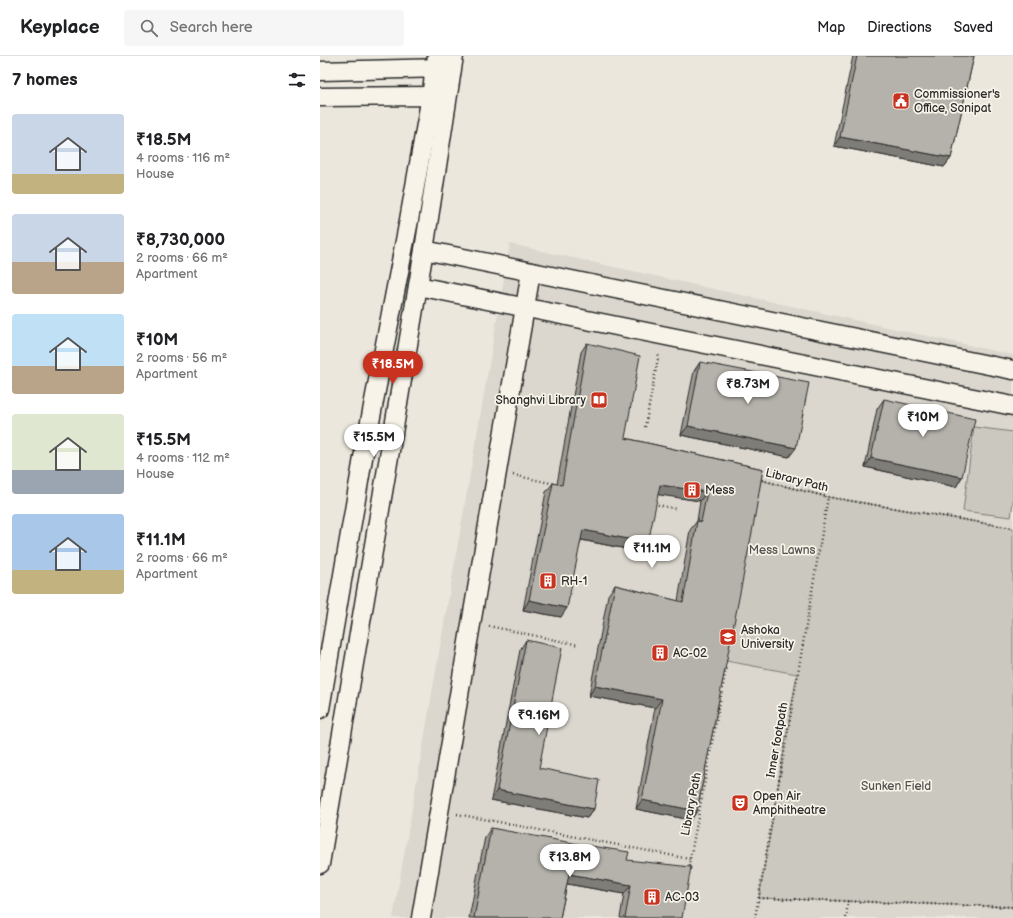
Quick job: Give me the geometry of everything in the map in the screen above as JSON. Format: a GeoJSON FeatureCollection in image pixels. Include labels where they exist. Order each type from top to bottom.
{"type":"FeatureCollection","features":[{"type":"Feature","properties":{"kind":"street"},"geometry":{"type":"LineString","coordinates":[[320,864],[424,250],[439,97],[436,62]]}},
{"type":"Feature","properties":{"kind":"street"},"geometry":{"type":"LineString","coordinates":[[320,71],[453,62],[439,97],[407,228],[364,458],[320,709]]}},
{"type":"Feature","properties":{"kind":"street"},"geometry":{"type":"LineString","coordinates":[[320,97],[439,97]]}},
{"type":"Feature","properties":{"kind":"street"},"geometry":{"type":"LineString","coordinates":[[424,250],[1013,370]]}},
{"type":"Feature","properties":{"kind":"street"},"geometry":{"type":"LineString","coordinates":[[421,918],[531,272]]}},
{"type":"Feature","properties":{"kind":"street"},"geometry":{"type":"LineString","coordinates":[[418,286],[1013,406]]}},
{"type":"Feature","properties":{"kind":"path"},"geometry":{"type":"LineString","coordinates":[[645,427],[663,335]]}},
{"type":"Feature","properties":{"kind":"path"},"geometry":{"type":"LineString","coordinates":[[497,472],[559,485]]}},
{"type":"Feature","properties":{"kind":"path","name":"Library Path"},"geometry":{"type":"LineString","coordinates":[[756,479],[828,497],[1013,528]]}},
{"type":"Feature","properties":{"kind":"path","name":"Inner footpath"},"geometry":{"type":"LineString","coordinates":[[756,918],[828,497]]}},
{"type":"Feature","properties":{"kind":"path"},"geometry":{"type":"LineString","coordinates":[[653,504],[676,509]]}},
{"type":"Feature","properties":{"kind":"path"},"geometry":{"type":"LineString","coordinates":[[471,623],[579,645]]}},
{"type":"Feature","properties":{"kind":"path","name":"Library Path"},"geometry":{"type":"LineString","coordinates":[[688,874],[726,661]]}},
{"type":"Feature","properties":{"kind":"path"},"geometry":{"type":"LineString","coordinates":[[439,811],[690,859]]}},
{"type":"Feature","properties":{"kind":"path"},"geometry":{"type":"LineString","coordinates":[[759,898],[1013,907]]}},
{"type":"Feature","properties":{"kind":"path"},"geometry":{"type":"LineString","coordinates":[[846,918],[848,901]]}},
{"type":"Feature","properties":{"kind":"shaded area","name":"Ashoka University"},"geometry":{"type":"Polygon","coordinates":[[[510,244],[1013,355],[1013,918],[393,918],[510,244]]]}},
{"type":"Feature","properties":{"kind":"green space"},"geometry":{"type":"Polygon","coordinates":[[[974,427],[1013,432],[1013,502],[1011,517],[963,511],[974,427]]]}},
{"type":"Feature","properties":{"kind":"green space","name":"Sunken Field"},"geometry":{"type":"Polygon","coordinates":[[[756,479],[828,497],[1013,528],[1013,907],[759,898],[797,674],[726,661],[756,479]]]}},
{"type":"Feature","properties":{"kind":"building","name":"Commissioner's Office, Sonipat"},"geometry":{"type":"Polygon","coordinates":[[[857,56],[974,56],[951,158],[840,137],[857,56]]]}},
{"type":"Feature","properties":{"kind":"building"},"geometry":{"type":"Polygon","coordinates":[[[587,343],[640,356],[625,438],[763,469],[697,811],[642,800],[662,699],[595,686],[615,585],[683,602],[697,521],[701,522],[707,492],[660,485],[648,543],[583,530],[567,608],[529,600],[553,483],[562,485],[587,343]]]}},
{"type":"Feature","properties":{"kind":"building"},"geometry":{"type":"Polygon","coordinates":[[[700,362],[809,383],[796,448],[688,426],[700,362]]]}},
{"type":"Feature","properties":{"kind":"building"},"geometry":{"type":"Polygon","coordinates":[[[884,399],[975,419],[962,477],[871,458],[884,399]]]}},
{"type":"Feature","properties":{"kind":"building"},"geometry":{"type":"Polygon","coordinates":[[[526,640],[562,648],[539,768],[599,780],[594,809],[497,790],[526,640]]]}},
{"type":"Feature","properties":{"kind":"building"},"geometry":{"type":"Polygon","coordinates":[[[491,828],[629,852],[627,860],[691,867],[682,918],[625,918],[631,885],[569,874],[560,918],[474,918],[491,828]]]}},
{"type":"Feature","properties":{"kind":"place","name":"Commissioner's Office, Sonipat"},"geometry":{"type":"Point","coordinates":[901,101]}},
{"type":"Feature","properties":{"kind":"place","name":"Shanghvi Library"},"geometry":{"type":"Point","coordinates":[599,400]}},
{"type":"Feature","properties":{"kind":"place","name":"Mess"},"geometry":{"type":"Point","coordinates":[692,490]}},
{"type":"Feature","properties":{"kind":"place","name":"RH-1"},"geometry":{"type":"Point","coordinates":[548,581]}},
{"type":"Feature","properties":{"kind":"place","name":"Ashoka University"},"geometry":{"type":"Point","coordinates":[728,637]}},
{"type":"Feature","properties":{"kind":"place","name":"AC-02"},"geometry":{"type":"Point","coordinates":[660,653]}},
{"type":"Feature","properties":{"kind":"place","name":"Open Air Amphitheatre"},"geometry":{"type":"Point","coordinates":[740,803]}},
{"type":"Feature","properties":{"kind":"place","name":"AC-03"},"geometry":{"type":"Point","coordinates":[652,897]}},
{"type":"Feature","properties":{"kind":"park label","name":"Mess Lawns"},"geometry":{"type":"Point","coordinates":[782,550]}}]}
